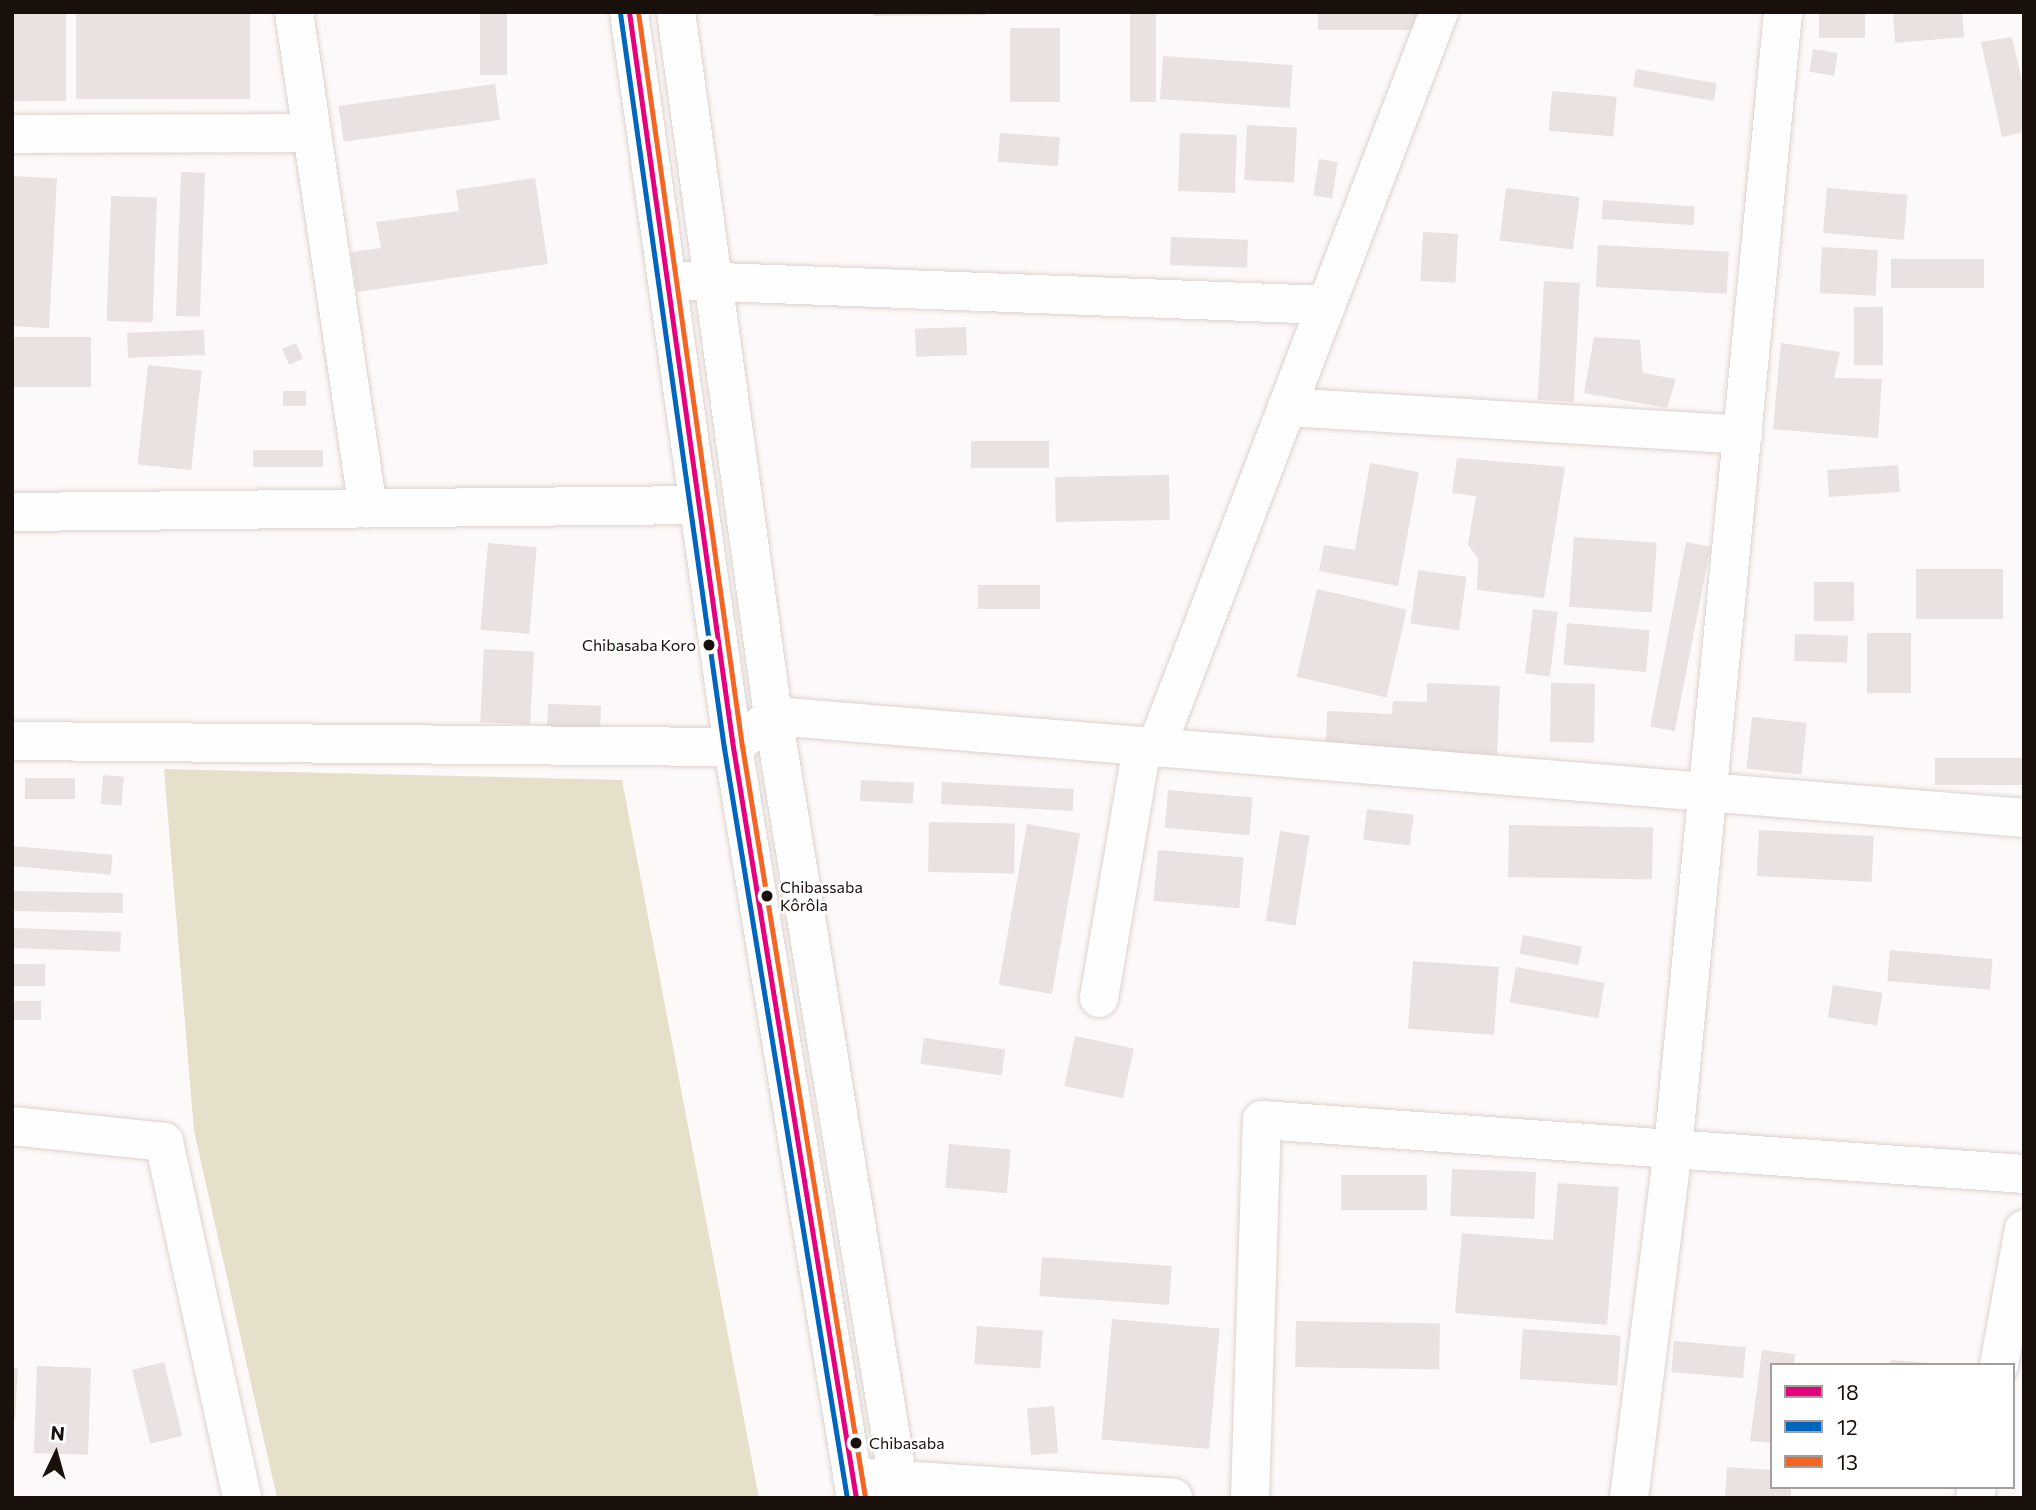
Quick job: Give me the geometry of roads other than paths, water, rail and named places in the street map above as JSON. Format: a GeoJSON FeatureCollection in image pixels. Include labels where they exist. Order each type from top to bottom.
{"type":"FeatureCollection","features":[{"type":"Feature","properties":{"kind":"street"},"geometry":{"type":"LineString","coordinates":[[294,12],[368,509]]}},
{"type":"Feature","properties":{"kind":"street"},"geometry":{"type":"LineString","coordinates":[[629,12],[733,747],[854,1487],[1173,1498]]}},
{"type":"Feature","properties":{"kind":"street"},"geometry":{"type":"LineString","coordinates":[[676,12],[774,716],[900,1489]]}},
{"type":"Feature","properties":{"kind":"street"},"geometry":{"type":"LineString","coordinates":[[1099,998],[1149,747],[1287,407],[1439,12]]}},
{"type":"Feature","properties":{"kind":"street"},"geometry":{"type":"LineString","coordinates":[[1629,1498],[1673,1149],[1783,12]]}},
{"type":"Feature","properties":{"kind":"street"},"geometry":{"type":"LineString","coordinates":[[12,134],[312,133]]}},
{"type":"Feature","properties":{"kind":"street"},"geometry":{"type":"LineString","coordinates":[[667,280],[1326,304]]}},
{"type":"Feature","properties":{"kind":"street"},"geometry":{"type":"LineString","coordinates":[[1287,407],[1743,435]]}},
{"type":"Feature","properties":{"kind":"street"},"geometry":{"type":"LineString","coordinates":[[12,512],[699,505]]}},
{"type":"Feature","properties":{"kind":"street"},"geometry":{"type":"LineString","coordinates":[[12,741],[733,747],[774,716],[2024,818]]}},
{"type":"Feature","properties":{"kind":"street"},"geometry":{"type":"LineString","coordinates":[[1250,1498],[1262,1120],[2024,1174]]}},
{"type":"Feature","properties":{"kind":"street"},"geometry":{"type":"LineString","coordinates":[[12,1126],[164,1142],[242,1498]]}},
{"type":"Feature","properties":{"kind":"street"},"geometry":{"type":"LineString","coordinates":[[1999,1363],[2024,1229]]}},
{"type":"Feature","properties":{"kind":"place","name":"Chibasaba Koro"},"geometry":{"type":"Point","coordinates":[709,645]}},
{"type":"Feature","properties":{"kind":"place","name":"Chibassaba Kôrôla"},"geometry":{"type":"Point","coordinates":[767,896]}},
{"type":"Feature","properties":{"kind":"place","name":"Chibasaba"},"geometry":{"type":"Point","coordinates":[856,1443]}}]}
